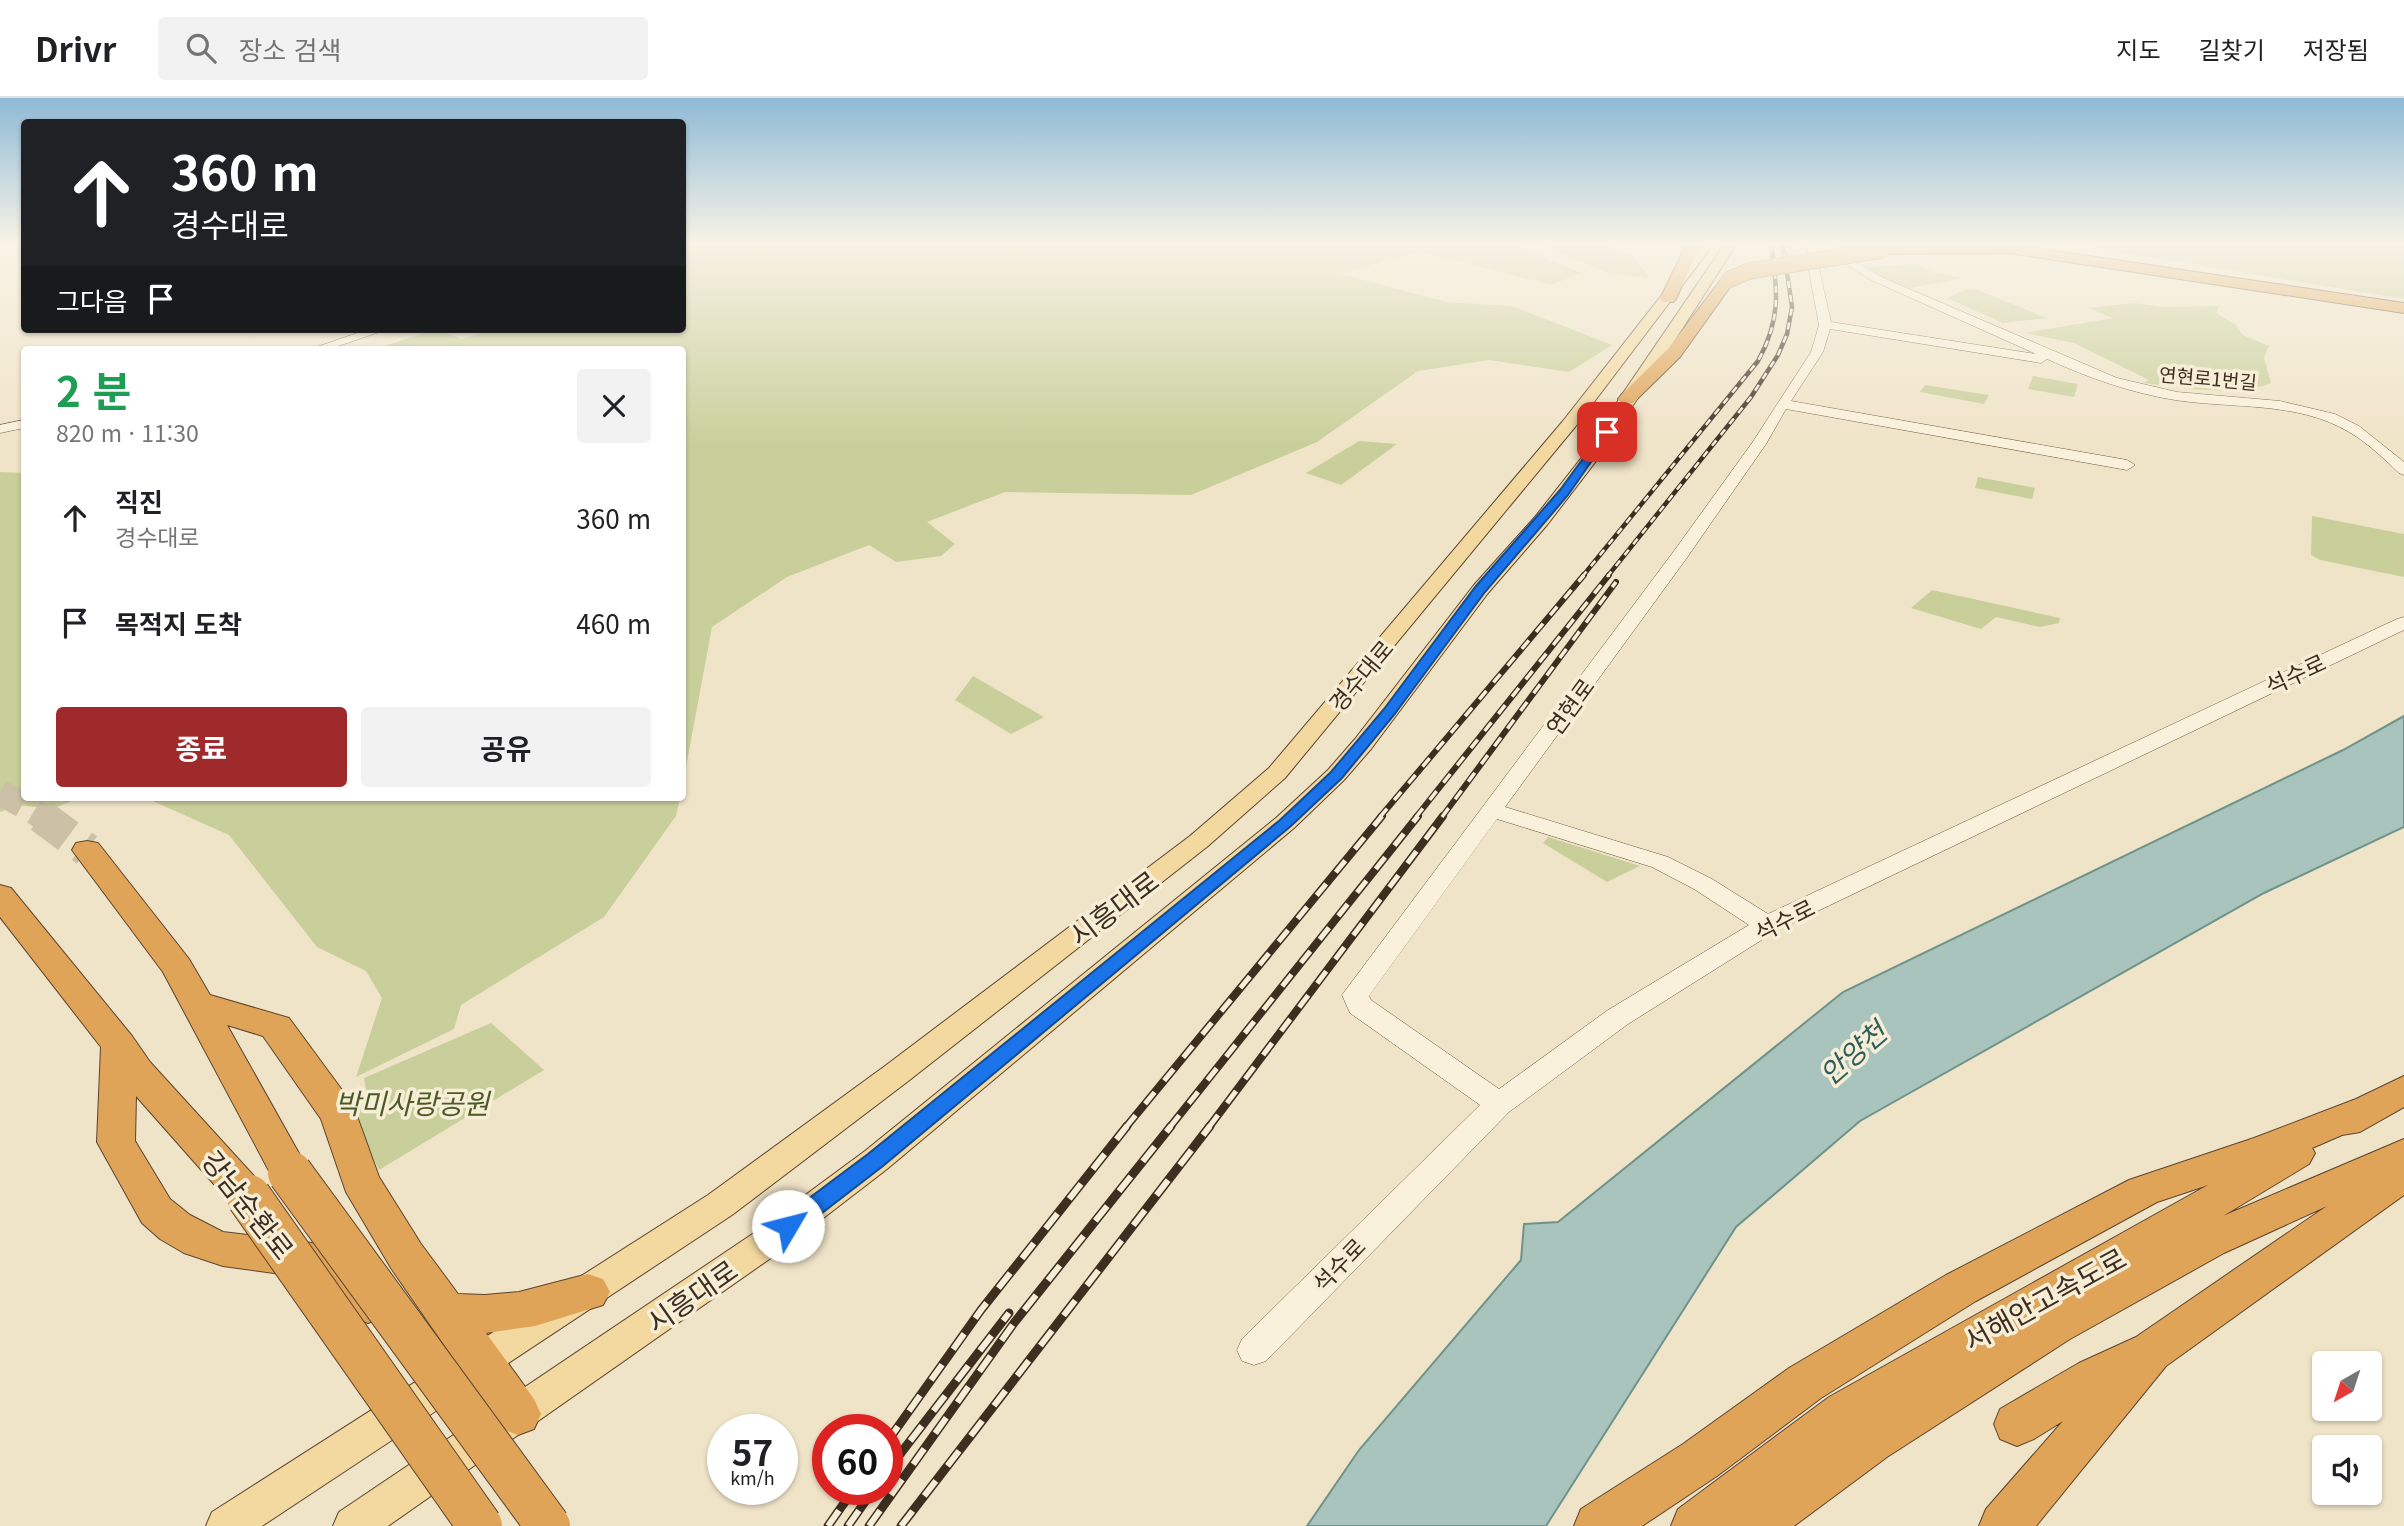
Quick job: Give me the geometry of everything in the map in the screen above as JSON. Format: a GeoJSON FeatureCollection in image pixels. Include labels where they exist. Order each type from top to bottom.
{"type":"FeatureCollection","features":[{"type":"Feature","properties":{"kind":"highway"},"geometry":{"type":"LineString","coordinates":[[1627,399],[1674,353],[1700,312]]}},
{"type":"Feature","properties":{"kind":"highway"},"geometry":{"type":"LineString","coordinates":[[87,850],[177,967],[290,1173],[548,1526]]}},
{"type":"Feature","properties":{"kind":"highway","name":"강남순환로"},"geometry":{"type":"LineString","coordinates":[[0,895],[119,1045],[137,1072],[249,1197],[480,1526]]}},
{"type":"Feature","properties":{"kind":"highway"},"geometry":{"type":"LineString","coordinates":[[198,1004],[276,1027],[339,1115],[360,1181],[406,1256],[518,1414]]}},
{"type":"Feature","properties":{"kind":"highway"},"geometry":{"type":"LineString","coordinates":[[119,1045],[116,1142],[156,1211],[175,1227],[199,1241],[223,1249],[312,1261],[358,1292],[376,1312],[469,1448]]}},
{"type":"Feature","properties":{"kind":"highway","name":"서해안고속도로"},"geometry":{"type":"LineString","coordinates":[[1754,1526],[1870,1441],[2020,1347],[2196,1231],[2363,1111],[2404,1090]]}},
{"type":"Feature","properties":{"kind":"highway"},"geometry":{"type":"LineString","coordinates":[[1599,1526],[1700,1460],[1805,1383],[1961,1288],[2143,1191],[2268,1149],[2363,1111]]}},
{"type":"Feature","properties":{"kind":"highway","name":"서해안고속도로"},"geometry":{"type":"LineString","coordinates":[[1696,1526],[1845,1412],[2031,1304],[2196,1231],[2404,1154]]}},
{"type":"Feature","properties":{"kind":"highway"},"geometry":{"type":"LineString","coordinates":[[2017,1424],[2095,1377],[2152,1351],[2404,1174]]}},
{"type":"Feature","properties":{"kind":"highway"},"geometry":{"type":"LineString","coordinates":[[447,1312],[493,1316],[525,1312],[588,1292]]}},
{"type":"Feature","properties":{"kind":"highway"},"geometry":{"type":"LineString","coordinates":[[2004,1526],[2152,1351]]}},
{"type":"Feature","properties":{"kind":"main road","name":"경수대로"},"geometry":{"type":"LineString","coordinates":[[1237,809],[1277,773],[1531,471],[1658,312]]}},
{"type":"Feature","properties":{"kind":"main road","name":"경수대로"},"geometry":{"type":"LineString","coordinates":[[1363,744],[1481,589],[1541,522],[1597,449],[1627,399]]}},
{"type":"Feature","properties":{"kind":"main road","name":"시흥대로"},"geometry":{"type":"LineString","coordinates":[[353,1526],[766,1243],[876,1160],[1286,823],[1336,775],[1363,744]]}},
{"type":"Feature","properties":{"kind":"main road","name":"시흥대로"},"geometry":{"type":"LineString","coordinates":[[252,1519],[432,1393],[720,1205],[896,1074],[1237,809]]}},
{"type":"Feature","properties":{"kind":"street"},"geometry":{"type":"LineString","coordinates":[[1822,312],[1825,325],[2068,363]]}},
{"type":"Feature","properties":{"kind":"street","name":"연현로1번길"},"geometry":{"type":"LineString","coordinates":[[1951,312],[2122,384],[2179,396],[2267,402],[2303,408],[2364,432],[2404,470]]}},
{"type":"Feature","properties":{"kind":"street","name":"연현로"},"geometry":{"type":"LineString","coordinates":[[1499,1104],[1360,1006],[1355,995],[1493,811],[1751,455],[1817,352],[1825,325]]}},
{"type":"Feature","properties":{"kind":"street"},"geometry":{"type":"LineString","coordinates":[[327,346],[369,333]]}},
{"type":"Feature","properties":{"kind":"street"},"geometry":{"type":"LineString","coordinates":[[347,346],[383,333]]}},
{"type":"Feature","properties":{"kind":"street"},"geometry":{"type":"LineString","coordinates":[[1782,404],[2127,465]]}},
{"type":"Feature","properties":{"kind":"street"},"geometry":{"type":"LineString","coordinates":[[0,415],[21,411]]}},
{"type":"Feature","properties":{"kind":"street"},"geometry":{"type":"LineString","coordinates":[[0,429],[21,425]]}},
{"type":"Feature","properties":{"kind":"street","name":"석수로"},"geometry":{"type":"LineString","coordinates":[[1254,1350],[1499,1104],[1618,1017],[1767,925],[2404,623]]}},
{"type":"Feature","properties":{"kind":"street"},"geometry":{"type":"LineString","coordinates":[[1493,811],[1660,862],[1703,884],[1767,925]]}},
{"type":"Feature","properties":{"kind":"green space"},"geometry":{"type":"Polygon","coordinates":[[[686,312],[1526,312],[1612,345],[1569,372],[1489,360],[1418,371],[1317,442],[1191,495],[1005,492],[927,522],[955,544],[941,556],[896,562],[869,545],[787,577],[712,627],[686,767],[686,346],[385,346],[424,333],[446,333],[462,339],[482,333],[686,333],[686,312]]]}},
{"type":"Feature","properties":{"kind":"green space"},"geometry":{"type":"Polygon","coordinates":[[[1978,312],[2031,312],[2047,318],[2003,323],[1978,312]]]}},
{"type":"Feature","properties":{"kind":"green space"},"geometry":{"type":"Polygon","coordinates":[[[2097,312],[2217,312],[2236,325],[2243,335],[2269,346],[2264,358],[2271,383],[2225,391],[2143,383],[2149,380],[2074,343],[2025,333],[2113,318],[2097,312]]]}},
{"type":"Feature","properties":{"kind":"green space"},"geometry":{"type":"Polygon","coordinates":[[[2033,376],[2078,384],[2074,397],[2028,389],[2033,376]]]}},
{"type":"Feature","properties":{"kind":"green space"},"geometry":{"type":"Polygon","coordinates":[[[1925,385],[1989,395],[1984,404],[1920,392],[1925,385]]]}},
{"type":"Feature","properties":{"kind":"green space"},"geometry":{"type":"Polygon","coordinates":[[[1359,441],[1397,444],[1341,485],[1306,473],[1359,441]]]}},
{"type":"Feature","properties":{"kind":"green space"},"geometry":{"type":"Polygon","coordinates":[[[0,472],[21,473],[21,801],[72,801],[52,809],[19,805],[0,812],[0,472]]]}},
{"type":"Feature","properties":{"kind":"green space"},"geometry":{"type":"Polygon","coordinates":[[[1978,477],[2035,488],[2032,499],[1975,488],[1978,477]]]}},
{"type":"Feature","properties":{"kind":"green space"},"geometry":{"type":"Polygon","coordinates":[[[2312,516],[2404,534],[2404,577],[2320,560],[2311,555],[2312,516]]]}},
{"type":"Feature","properties":{"kind":"green space"},"geometry":{"type":"Polygon","coordinates":[[[1932,590],[2060,618],[2059,623],[2040,627],[1996,617],[1981,629],[1911,608],[1932,590]]]}},
{"type":"Feature","properties":{"kind":"green space"},"geometry":{"type":"Polygon","coordinates":[[[973,676],[1044,717],[1011,734],[955,700],[973,676]]]}},
{"type":"Feature","properties":{"kind":"green space"},"geometry":{"type":"Polygon","coordinates":[[[153,801],[679,801],[676,816],[604,917],[461,1005],[454,1029],[356,1077],[382,998],[366,971],[317,947],[229,835],[153,801]]]}},
{"type":"Feature","properties":{"kind":"green space"},"geometry":{"type":"Polygon","coordinates":[[[1548,837],[1640,866],[1607,882],[1543,843],[1548,837]]]}},
{"type":"Feature","properties":{"kind":"green space","name":"박미사랑공원"},"geometry":{"type":"Polygon","coordinates":[[[491,1023],[544,1070],[379,1170],[359,1130],[351,1106],[367,1096],[364,1078],[491,1023]]]}},
{"type":"Feature","properties":{"kind":"water","name":"안양천"},"geometry":{"type":"Polygon","coordinates":[[[2404,716],[2404,827],[2264,893],[1860,1121],[1736,1227],[1546,1526],[1307,1526],[1359,1450],[1521,1260],[1524,1224],[1558,1222],[1843,992],[2343,750],[2404,716]]]}},
{"type":"Feature","properties":{"kind":"tunnel"},"geometry":{"type":"LineString","coordinates":[[0,792],[43,817]]}},
{"type":"Feature","properties":{"kind":"tunnel"},"geometry":{"type":"LineString","coordinates":[[41,816],[87,850]]}},
{"type":"Feature","properties":{"kind":"railway"},"geometry":{"type":"LineString","coordinates":[[1582,577],[1758,361],[1771,332],[1775,312]]}},
{"type":"Feature","properties":{"kind":"railway"},"geometry":{"type":"LineString","coordinates":[[1607,577],[1751,397],[1778,355],[1787,334],[1791,312]]}},
{"type":"Feature","properties":{"kind":"railway"},"geometry":{"type":"LineString","coordinates":[[1380,817],[1584,575]]}},
{"type":"Feature","properties":{"kind":"railway"},"geometry":{"type":"LineString","coordinates":[[1416,817],[1609,575]]}},
{"type":"Feature","properties":{"kind":"railway"},"geometry":{"type":"LineString","coordinates":[[1442,817],[1616,582]]}},
{"type":"Feature","properties":{"kind":"railway"},"geometry":{"type":"LineString","coordinates":[[1126,1127],[1382,816]]}},
{"type":"Feature","properties":{"kind":"railway"},"geometry":{"type":"LineString","coordinates":[[1170,1127],[1418,816]]}},
{"type":"Feature","properties":{"kind":"railway"},"geometry":{"type":"LineString","coordinates":[[1209,1127],[1443,816]]}},
{"type":"Feature","properties":{"kind":"railway"},"geometry":{"type":"LineString","coordinates":[[903,1420],[981,1310],[1127,1126]]}},
{"type":"Feature","properties":{"kind":"railway"},"geometry":{"type":"LineString","coordinates":[[869,1526],[1014,1323],[1171,1126]]}},
{"type":"Feature","properties":{"kind":"railway"},"geometry":{"type":"LineString","coordinates":[[901,1526],[1210,1126]]}},
{"type":"Feature","properties":{"kind":"railway"},"geometry":{"type":"LineString","coordinates":[[903,1450],[1009,1313]]}},
{"type":"Feature","properties":{"kind":"railway"},"geometry":{"type":"LineString","coordinates":[[828,1526],[843,1505]]}},
{"type":"Feature","properties":{"kind":"railway"},"geometry":{"type":"LineString","coordinates":[[848,1526],[863,1505]]}},
{"type":"Feature","properties":{"kind":"route"},"geometry":{"type":"LineString","coordinates":[[788,1226],[876,1160],[1085,989],[1286,823],[1336,775],[1389,712],[1481,589],[1541,522],[1607,432]]}}]}
